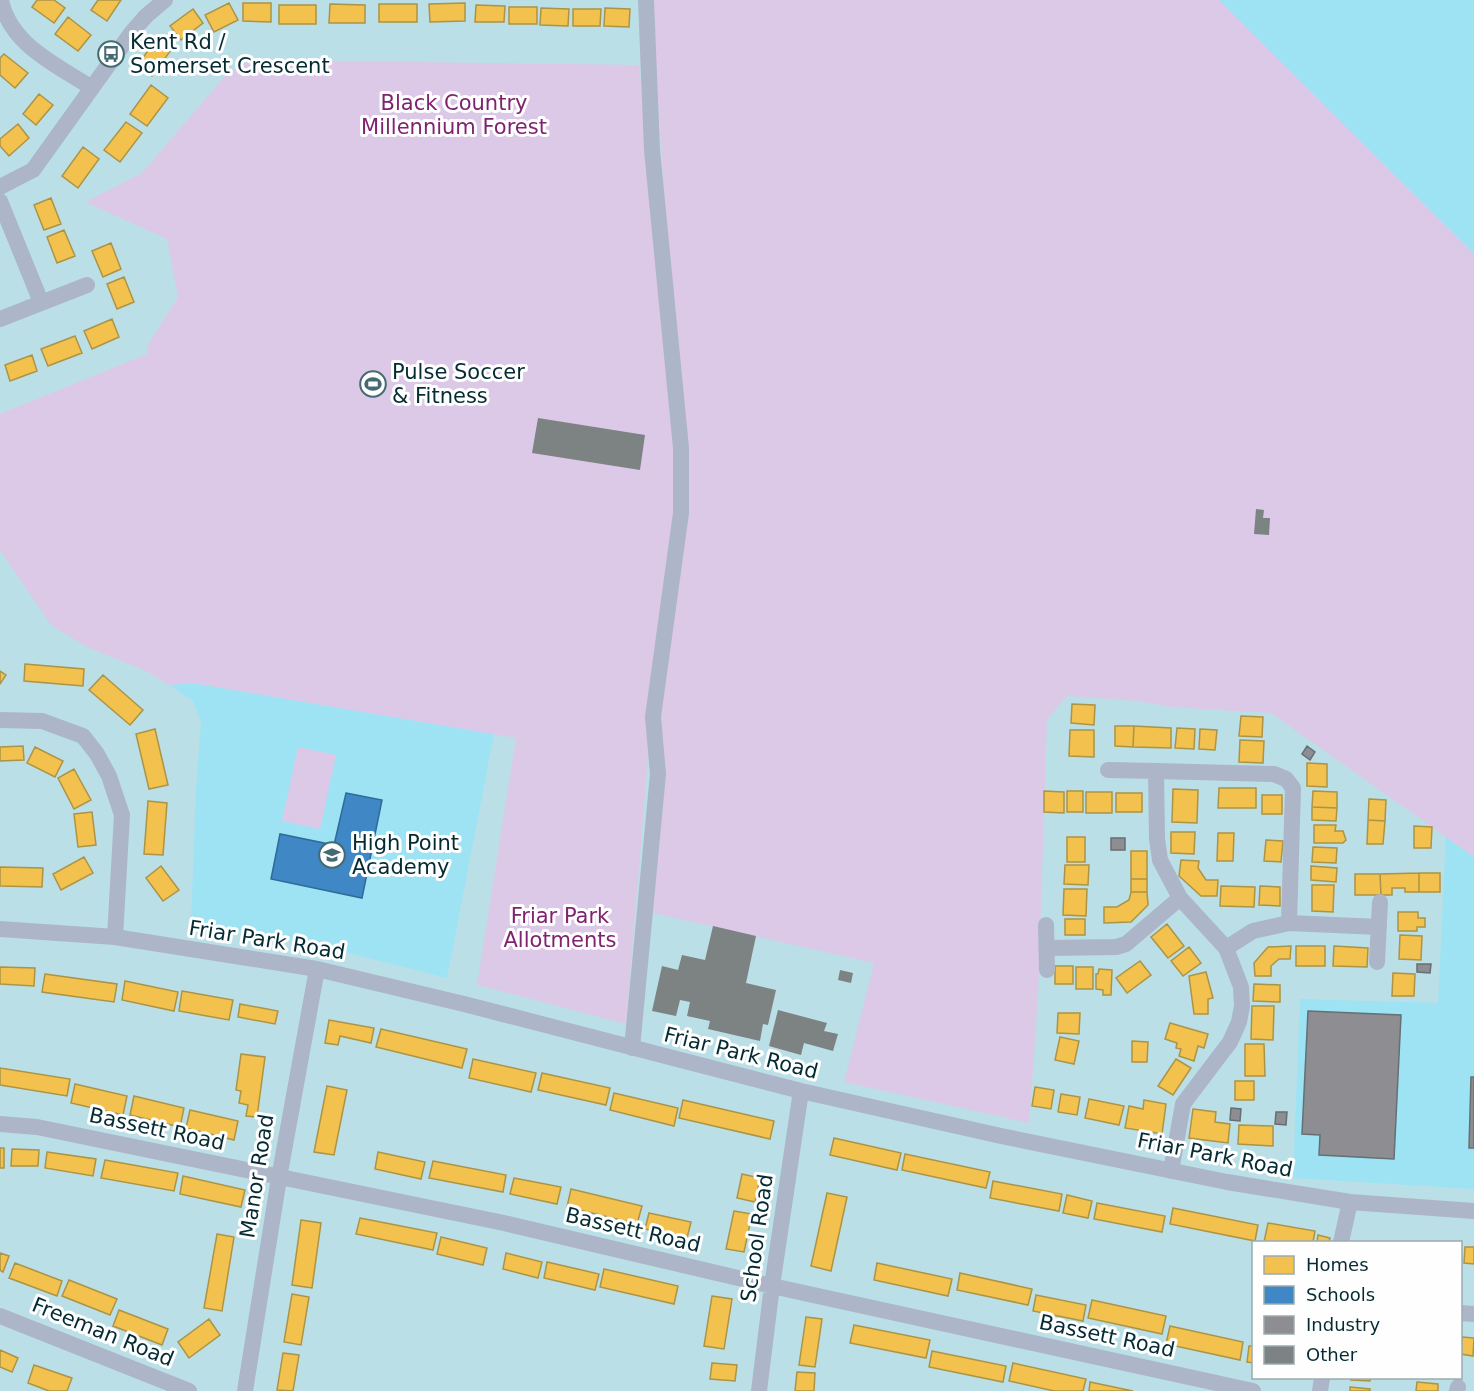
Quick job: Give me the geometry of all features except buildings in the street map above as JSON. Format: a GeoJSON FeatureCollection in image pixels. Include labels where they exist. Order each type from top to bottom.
{"type":"FeatureCollection","features":[{"type":"Feature","properties":{"kind":"street"},"geometry":{"type":"LineString","coordinates":[[2,0],[5,16],[11,28],[20,38],[32,49],[92,88]]}},
{"type":"Feature","properties":{"kind":"street"},"geometry":{"type":"LineString","coordinates":[[0,187],[33,170],[132,32],[165,0]]}},
{"type":"Feature","properties":{"kind":"street"},"geometry":{"type":"LineString","coordinates":[[632,1048],[658,774],[653,717],[681,513],[681,448],[652,150],[646,0]]}},
{"type":"Feature","properties":{"kind":"street"},"geometry":{"type":"LineString","coordinates":[[0,201],[41,302]]}},
{"type":"Feature","properties":{"kind":"street"},"geometry":{"type":"LineString","coordinates":[[0,319],[87,285]]}},
{"type":"Feature","properties":{"kind":"street"},"geometry":{"type":"LineString","coordinates":[[0,720],[42,721],[83,736],[109,776],[122,815],[115,937]]}},
{"type":"Feature","properties":{"kind":"street"},"geometry":{"type":"LineString","coordinates":[[1108,770],[1274,774],[1286,778],[1293,788],[1289,922]]}},
{"type":"Feature","properties":{"kind":"street"},"geometry":{"type":"LineString","coordinates":[[1156,771],[1157,839],[1160,860],[1180,897],[1226,948],[1241,987],[1242,1006],[1239,1022],[1230,1042],[1183,1104],[1171,1171]]}},
{"type":"Feature","properties":{"kind":"street"},"geometry":{"type":"LineString","coordinates":[[1047,948],[1116,947],[1126,944],[1180,897]]}},
{"type":"Feature","properties":{"kind":"street"},"geometry":{"type":"LineString","coordinates":[[1377,962],[1380,902]]}},
{"type":"Feature","properties":{"kind":"street"},"geometry":{"type":"LineString","coordinates":[[1226,948],[1253,931],[1289,922],[1379,927]]}},
{"type":"Feature","properties":{"kind":"street"},"geometry":{"type":"LineString","coordinates":[[1046,925],[1047,970]]}},
{"type":"Feature","properties":{"kind":"street","name":"Friar Park Road"},"geometry":{"type":"LineString","coordinates":[[0,929],[115,937],[317,969],[464,1004],[801,1091],[1171,1171],[1350,1202],[1474,1211]]}},
{"type":"Feature","properties":{"kind":"street","name":"Manor Road"},"geometry":{"type":"LineString","coordinates":[[245,1391],[279,1178],[317,969]]}},
{"type":"Feature","properties":{"kind":"street","name":"School Road"},"geometry":{"type":"LineString","coordinates":[[759,1391],[801,1091]]}},
{"type":"Feature","properties":{"kind":"street","name":"Bassett Road"},"geometry":{"type":"LineString","coordinates":[[0,1124],[37,1127],[504,1223],[772,1286],[1253,1391]]}},
{"type":"Feature","properties":{"kind":"street"},"geometry":{"type":"LineString","coordinates":[[1341,1241],[1350,1202]]}},
{"type":"Feature","properties":{"kind":"street","name":"Freeman Road"},"geometry":{"type":"LineString","coordinates":[[0,1316],[189,1391]]}},
{"type":"Feature","properties":{"kind":"shaded area"},"geometry":{"type":"Polygon","coordinates":[[[1219,0],[1474,0],[1474,254],[1219,0]]]}},
{"type":"Feature","properties":{"kind":"shaded area","name":"High Point Academy"},"geometry":{"type":"Polygon","coordinates":[[[193,683],[494,734],[447,978],[345,952],[191,922],[201,722],[193,701],[169,685],[193,683]]]}},
{"type":"Feature","properties":{"kind":"shaded area"},"geometry":{"type":"Polygon","coordinates":[[[1446,837],[1474,857],[1474,1189],[1293,1178],[1300,999],[1438,1003],[1446,837]]]}},
{"type":"Feature","properties":{"kind":"green space"},"geometry":{"type":"Polygon","coordinates":[[[653,0],[1219,0],[1474,254],[1474,857],[1271,713],[1171,707],[1138,701],[1067,696],[1047,719],[1038,998],[1029,1123],[844,1082],[874,963],[653,913],[659,717],[685,515],[653,0]]]}},
{"type":"Feature","properties":{"kind":"green space","name":"Pulse Soccer & Fitness"},"geometry":{"type":"Polygon","coordinates":[[[248,60],[639,65],[678,450],[677,516],[647,735],[648,758],[626,1024],[477,985],[516,738],[193,683],[169,685],[146,671],[87,647],[51,625],[0,550],[0,414],[147,354],[149,343],[178,297],[167,239],[85,202],[142,173],[224,77],[248,60]]]}},
{"type":"Feature","properties":{"kind":"green space"},"geometry":{"type":"Polygon","coordinates":[[[298,747],[336,755],[320,829],[282,821],[298,747]]]}},
{"type":"Feature","properties":{"kind":"place","name":"Kent Rd / Somerset Crescent"},"geometry":{"type":"Point","coordinates":[111,54]}},
{"type":"Feature","properties":{"kind":"place","name":"Pulse Soccer & Fitness"},"geometry":{"type":"Point","coordinates":[373,384]}},
{"type":"Feature","properties":{"kind":"place","name":"High Point Academy"},"geometry":{"type":"Point","coordinates":[332,855]}},
{"type":"Feature","properties":{"kind":"park label","name":"Black Country Millennium Forest"},"geometry":{"type":"Point","coordinates":[454,115]}},
{"type":"Feature","properties":{"kind":"park label","name":"Friar Park Allotments"},"geometry":{"type":"Point","coordinates":[560,928]}}]}
